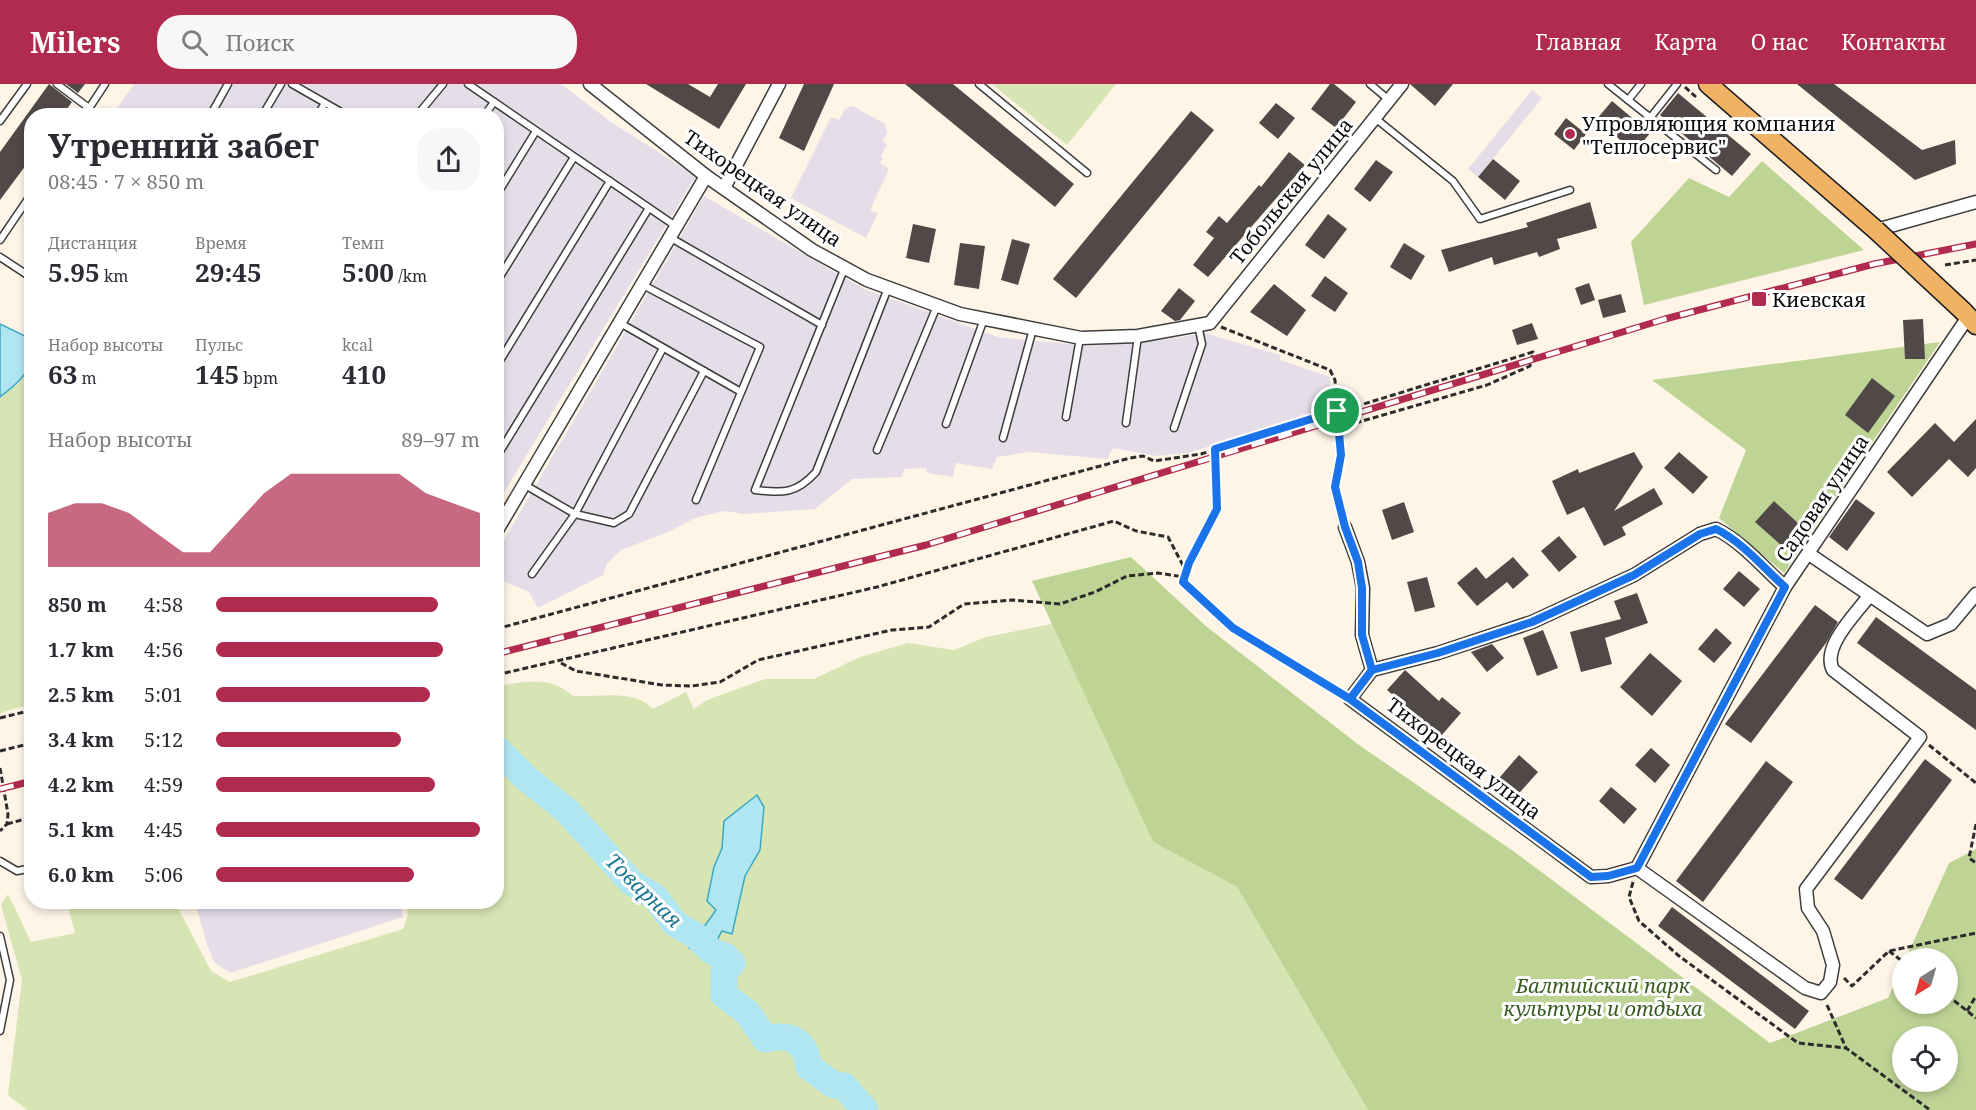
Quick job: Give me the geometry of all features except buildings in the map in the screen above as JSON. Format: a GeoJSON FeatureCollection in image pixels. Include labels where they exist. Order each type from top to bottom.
{"type":"FeatureCollection","features":[{"type":"Feature","properties":{"kind":"main road"},"geometry":{"type":"LineString","coordinates":[[1708,84],[1876,230],[1969,318]]}},
{"type":"Feature","properties":{"kind":"street","name":"Тихорецкая улица"},"geometry":{"type":"LineString","coordinates":[[590,84],[706,176],[812,250],[889,288],[984,319],[1081,338],[1138,336],[1204,324]]}},
{"type":"Feature","properties":{"kind":"street"},"geometry":{"type":"LineString","coordinates":[[724,188],[779,84]]}},
{"type":"Feature","properties":{"kind":"street","name":"Тобольская улица"},"geometry":{"type":"LineString","coordinates":[[1204,324],[1402,84]]}},
{"type":"Feature","properties":{"kind":"street"},"geometry":{"type":"LineString","coordinates":[[504,519],[706,176]]}},
{"type":"Feature","properties":{"kind":"street"},"geometry":{"type":"LineString","coordinates":[[1876,230],[1976,202]]}},
{"type":"Feature","properties":{"kind":"street","name":"Садовая улица"},"geometry":{"type":"LineString","coordinates":[[1637,868],[1785,587],[1969,318]]}},
{"type":"Feature","properties":{"kind":"street"},"geometry":{"type":"LineString","coordinates":[[1345,527],[1358,562],[1362,588],[1362,635],[1372,670]]}},
{"type":"Feature","properties":{"kind":"street"},"geometry":{"type":"LineString","coordinates":[[1350,699],[1372,670],[1438,653],[1532,622],[1634,575],[1700,534],[1716,529],[1733,537],[1751,557],[1785,587]]}},
{"type":"Feature","properties":{"kind":"street"},"geometry":{"type":"LineString","coordinates":[[1809,554],[1927,634],[1951,624],[1976,594]]}},
{"type":"Feature","properties":{"kind":"street"},"geometry":{"type":"LineString","coordinates":[[1637,868],[1805,988],[1821,993],[1830,982],[1833,965],[1823,931],[1808,908],[1806,889],[1920,737],[1833,670],[1829,662],[1831,649],[1869,596]]}},
{"type":"Feature","properties":{"kind":"street","name":"Тихорецкая улица"},"geometry":{"type":"LineString","coordinates":[[1350,699],[1591,877],[1608,876],[1637,868]]}},
{"type":"Feature","properties":{"kind":"lane"},"geometry":{"type":"LineString","coordinates":[[0,122],[27,84]]}},
{"type":"Feature","properties":{"kind":"lane"},"geometry":{"type":"LineString","coordinates":[[57,84],[89,108],[105,84]]}},
{"type":"Feature","properties":{"kind":"lane"},"geometry":{"type":"LineString","coordinates":[[214,108],[228,84]]}},
{"type":"Feature","properties":{"kind":"lane"},"geometry":{"type":"LineString","coordinates":[[267,108],[281,84]]}},
{"type":"Feature","properties":{"kind":"lane"},"geometry":{"type":"LineString","coordinates":[[292,84],[334,108]]}},
{"type":"Feature","properties":{"kind":"lane"},"geometry":{"type":"LineString","coordinates":[[423,108],[442,84]]}},
{"type":"Feature","properties":{"kind":"lane"},"geometry":{"type":"LineString","coordinates":[[468,84],[503,108]]}},
{"type":"Feature","properties":{"kind":"lane"},"geometry":{"type":"LineString","coordinates":[[979,84],[1087,172]]}},
{"type":"Feature","properties":{"kind":"lane"},"geometry":{"type":"LineString","coordinates":[[1370,84],[1389,100]]}},
{"type":"Feature","properties":{"kind":"lane"},"geometry":{"type":"LineString","coordinates":[[1608,84],[1716,170]]}},
{"type":"Feature","properties":{"kind":"lane"},"geometry":{"type":"LineString","coordinates":[[1628,100],[1641,84]]}},
{"type":"Feature","properties":{"kind":"lane"},"geometry":{"type":"LineString","coordinates":[[1650,118],[1677,84]]}},
{"type":"Feature","properties":{"kind":"lane"},"geometry":{"type":"LineString","coordinates":[[490,108],[494,102]]}},
{"type":"Feature","properties":{"kind":"lane"},"geometry":{"type":"LineString","coordinates":[[322,108],[325,103]]}},
{"type":"Feature","properties":{"kind":"lane"},"geometry":{"type":"LineString","coordinates":[[504,109],[649,208],[674,232],[822,325]]}},
{"type":"Feature","properties":{"kind":"lane"},"geometry":{"type":"LineString","coordinates":[[1374,118],[1453,181],[1480,219],[1570,190]]}},
{"type":"Feature","properties":{"kind":"lane"},"geometry":{"type":"LineString","coordinates":[[504,183],[536,131]]}},
{"type":"Feature","properties":{"kind":"lane"},"geometry":{"type":"LineString","coordinates":[[504,270],[574,157]]}},
{"type":"Feature","properties":{"kind":"lane"},"geometry":{"type":"LineString","coordinates":[[504,354],[610,181]]}},
{"type":"Feature","properties":{"kind":"lane"},"geometry":{"type":"LineString","coordinates":[[0,240],[24,206]]}},
{"type":"Feature","properties":{"kind":"lane"},"geometry":{"type":"LineString","coordinates":[[504,445],[649,208]]}},
{"type":"Feature","properties":{"kind":"lane"},"geometry":{"type":"LineString","coordinates":[[0,257],[24,273]]}},
{"type":"Feature","properties":{"kind":"lane"},"geometry":{"type":"LineString","coordinates":[[845,267],[755,490],[782,493],[803,486],[816,472],[889,288]]}},
{"type":"Feature","properties":{"kind":"lane"},"geometry":{"type":"LineString","coordinates":[[643,285],[760,347],[696,500]]}},
{"type":"Feature","properties":{"kind":"lane"},"geometry":{"type":"LineString","coordinates":[[877,450],[937,305]]}},
{"type":"Feature","properties":{"kind":"lane"},"geometry":{"type":"LineString","coordinates":[[946,424],[984,319]]}},
{"type":"Feature","properties":{"kind":"lane"},"geometry":{"type":"LineString","coordinates":[[620,323],[741,392]]}},
{"type":"Feature","properties":{"kind":"lane"},"geometry":{"type":"LineString","coordinates":[[1174,428],[1202,344],[1204,324]]}},
{"type":"Feature","properties":{"kind":"lane"},"geometry":{"type":"LineString","coordinates":[[1003,438],[1033,328]]}},
{"type":"Feature","properties":{"kind":"lane"},"geometry":{"type":"LineString","coordinates":[[1126,423],[1138,336]]}},
{"type":"Feature","properties":{"kind":"lane"},"geometry":{"type":"LineString","coordinates":[[1066,417],[1081,338]]}},
{"type":"Feature","properties":{"kind":"lane"},"geometry":{"type":"LineString","coordinates":[[532,574],[575,514],[663,348]]}},
{"type":"Feature","properties":{"kind":"lane"},"geometry":{"type":"LineString","coordinates":[[525,485],[575,514],[614,523],[629,514],[704,371]]}},
{"type":"Feature","properties":{"kind":"lane"},"geometry":{"type":"LineString","coordinates":[[0,861],[17,871],[24,870]]}},
{"type":"Feature","properties":{"kind":"lane"},"geometry":{"type":"LineString","coordinates":[[0,936],[10,980],[0,1031]]}},
{"type":"Feature","properties":{"kind":"path"},"geometry":{"type":"LineString","coordinates":[[1945,265],[1976,260]]}},
{"type":"Feature","properties":{"kind":"path"},"geometry":{"type":"LineString","coordinates":[[1204,324],[1330,370],[1335,380],[1341,455],[1335,487],[1345,527]]}},
{"type":"Feature","properties":{"kind":"path"},"geometry":{"type":"LineString","coordinates":[[504,627],[1130,458],[1143,456],[1154,461],[1215,449],[1533,352],[1530,366],[1487,386],[1338,428]]}},
{"type":"Feature","properties":{"kind":"path"},"geometry":{"type":"LineString","coordinates":[[1215,449],[1217,509],[1186,571],[1183,582],[1233,628],[1350,699]]}},
{"type":"Feature","properties":{"kind":"path"},"geometry":{"type":"LineString","coordinates":[[504,673],[559,663],[877,587],[1114,521],[1136,531],[1168,537],[1186,571]]}},
{"type":"Feature","properties":{"kind":"path"},"geometry":{"type":"LineString","coordinates":[[559,663],[576,671],[663,685],[692,686],[720,682],[758,660],[892,630],[929,627],[964,604],[1012,600],[1060,604],[1095,592],[1127,576],[1158,573],[1184,577]]}},
{"type":"Feature","properties":{"kind":"path"},"geometry":{"type":"LineString","coordinates":[[0,718],[24,712]]}},
{"type":"Feature","properties":{"kind":"path"},"geometry":{"type":"LineString","coordinates":[[1920,737],[1976,783]]}},
{"type":"Feature","properties":{"kind":"path"},"geometry":{"type":"LineString","coordinates":[[0,751],[24,745]]}},
{"type":"Feature","properties":{"kind":"path"},"geometry":{"type":"LineString","coordinates":[[0,768],[8,814],[7,824]]}},
{"type":"Feature","properties":{"kind":"path"},"geometry":{"type":"LineString","coordinates":[[0,831],[7,824],[24,819]]}},
{"type":"Feature","properties":{"kind":"path"},"geometry":{"type":"LineString","coordinates":[[1976,824],[1969,858],[1976,863]]}},
{"type":"Feature","properties":{"kind":"path"},"geometry":{"type":"LineString","coordinates":[[1637,868],[1629,897],[1639,921],[1655,935],[1760,1017],[1798,1043],[1846,1048]]}},
{"type":"Feature","properties":{"kind":"path"},"geometry":{"type":"LineString","coordinates":[[1833,965],[1852,986],[1889,951],[1976,933]]}},
{"type":"Feature","properties":{"kind":"path"},"geometry":{"type":"LineString","coordinates":[[1821,993],[1846,1048],[1930,1110]]}},
{"type":"Feature","properties":{"kind":"path"},"geometry":{"type":"LineString","coordinates":[[1967,1011],[1976,996]]}},
{"type":"Feature","properties":{"kind":"path"},"geometry":{"type":"LineString","coordinates":[[1958,1004],[1976,1018]]}},
{"type":"Feature","properties":{"kind":"shaded area"},"geometry":{"type":"Polygon","coordinates":[[[134,84],[561,84],[611,122],[696,176],[504,492],[504,108],[118,108],[134,84]]]}},
{"type":"Feature","properties":{"kind":"shaded area"},"geometry":{"type":"Polygon","coordinates":[[[1532,90],[1542,98],[1478,177],[1468,169],[1532,90]]]}},
{"type":"Feature","properties":{"kind":"shaded area"},"geometry":{"type":"Polygon","coordinates":[[[853,106],[885,124],[887,133],[882,141],[887,144],[880,163],[889,169],[870,210],[878,213],[866,238],[791,198],[831,117],[839,120],[845,109],[853,106]]]}},
{"type":"Feature","properties":{"kind":"shaded area"},"geometry":{"type":"Polygon","coordinates":[[[704,196],[864,289],[998,337],[1090,346],[1169,339],[1205,333],[1280,355],[1280,360],[1330,377],[1330,409],[1188,453],[1156,456],[1113,448],[1107,459],[1029,452],[997,457],[992,469],[956,463],[953,477],[927,473],[926,468],[905,469],[901,477],[852,479],[815,509],[744,514],[725,511],[695,518],[668,532],[621,550],[607,564],[603,575],[538,608],[529,592],[504,581],[504,540],[704,196]]]}},
{"type":"Feature","properties":{"kind":"shaded area"},"geometry":{"type":"Polygon","coordinates":[[[197,909],[401,909],[403,917],[230,973],[214,962],[197,909]]]}},
{"type":"Feature","properties":{"kind":"green space"},"geometry":{"type":"Polygon","coordinates":[[[992,84],[1116,84],[1067,145],[992,84]]]}},
{"type":"Feature","properties":{"kind":"green space"},"geometry":{"type":"Polygon","coordinates":[[[1762,161],[1864,250],[1644,305],[1631,242],[1689,178],[1729,197],[1762,161]]]}},
{"type":"Feature","properties":{"kind":"green space"},"geometry":{"type":"Polygon","coordinates":[[[1940,342],[1784,573],[1719,518],[1746,450],[1652,380],[1940,342]]]}},
{"type":"Feature","properties":{"kind":"green space"},"geometry":{"type":"Polygon","coordinates":[[[24,375],[24,706],[0,713],[0,397],[19,383],[24,375]]]}},
{"type":"Feature","properties":{"kind":"green space","name":"Балтийский парк культуры и отдыха"},"geometry":{"type":"Polygon","coordinates":[[[1131,557],[1207,627],[1359,745],[1516,853],[1770,1043],[1888,998],[1892,989],[1892,1014],[1958,1014],[1958,948],[1911,948],[1949,863],[1976,849],[1976,1110],[1368,1110],[1237,887],[1153,842],[1032,581],[1131,557]]]}},
{"type":"Feature","properties":{"kind":"green space"},"geometry":{"type":"Polygon","coordinates":[[[1052,624],[1153,842],[1237,887],[1368,1110],[27,1110],[8,1095],[22,980],[1,905],[8,894],[31,942],[75,933],[69,909],[179,909],[211,971],[230,982],[403,929],[408,915],[407,909],[504,909],[504,685],[528,682],[546,683],[564,689],[573,696],[626,696],[645,703],[653,709],[686,692],[694,709],[707,700],[765,679],[814,679],[860,657],[908,643],[954,650],[986,637],[1052,624]],[[764,807],[724,821],[722,848],[714,867],[708,901],[716,910],[709,923],[696,936],[711,951],[722,931],[732,934],[745,876],[760,850],[764,807]]]}},
{"type":"Feature","properties":{"kind":"water"},"geometry":{"type":"Polygon","coordinates":[[[0,324],[24,336],[24,374],[0,397],[0,324]]]}},
{"type":"Feature","properties":{"kind":"water"},"geometry":{"type":"Polygon","coordinates":[[[757,795],[764,807],[760,850],[745,876],[732,934],[722,931],[711,951],[701,954],[689,948],[716,910],[707,901],[714,867],[722,848],[724,821],[757,795]]]}},
{"type":"Feature","properties":{"kind":"waterway","name":"Товарная"},"geometry":{"type":"LineString","coordinates":[[504,756],[526,778],[567,811],[631,882],[656,898],[674,923],[696,936],[711,951],[725,956],[732,963],[724,972],[724,995],[748,1013],[765,1039],[782,1037],[795,1041],[804,1050],[809,1067],[834,1085],[844,1086],[865,1110]]}},
{"type":"Feature","properties":{"kind":"railway"},"geometry":{"type":"LineString","coordinates":[[504,652],[926,545],[1665,319],[1874,264],[1976,244]]}},
{"type":"Feature","properties":{"kind":"railway"},"geometry":{"type":"LineString","coordinates":[[0,789],[24,783]]}},
{"type":"Feature","properties":{"kind":"place","name":"Упровляющия компания \"Теплосервис\""},"geometry":{"type":"Point","coordinates":[1570,134]}},
{"type":"Feature","properties":{"kind":"place","name":"Киевская"},"geometry":{"type":"Point","coordinates":[1759,299]}},
{"type":"Feature","properties":{"kind":"route"},"geometry":{"type":"LineString","coordinates":[[1337,411],[1215,449],[1217,509],[1189,563],[1183,582],[1233,628],[1350,699],[1372,670],[1438,653],[1532,622],[1634,575],[1700,534],[1716,529],[1733,537],[1751,557],[1785,587],[1637,868],[1608,876],[1591,877],[1350,699],[1372,670],[1362,635],[1362,588],[1358,562],[1345,527],[1335,487],[1341,455],[1337,411]]}}]}
